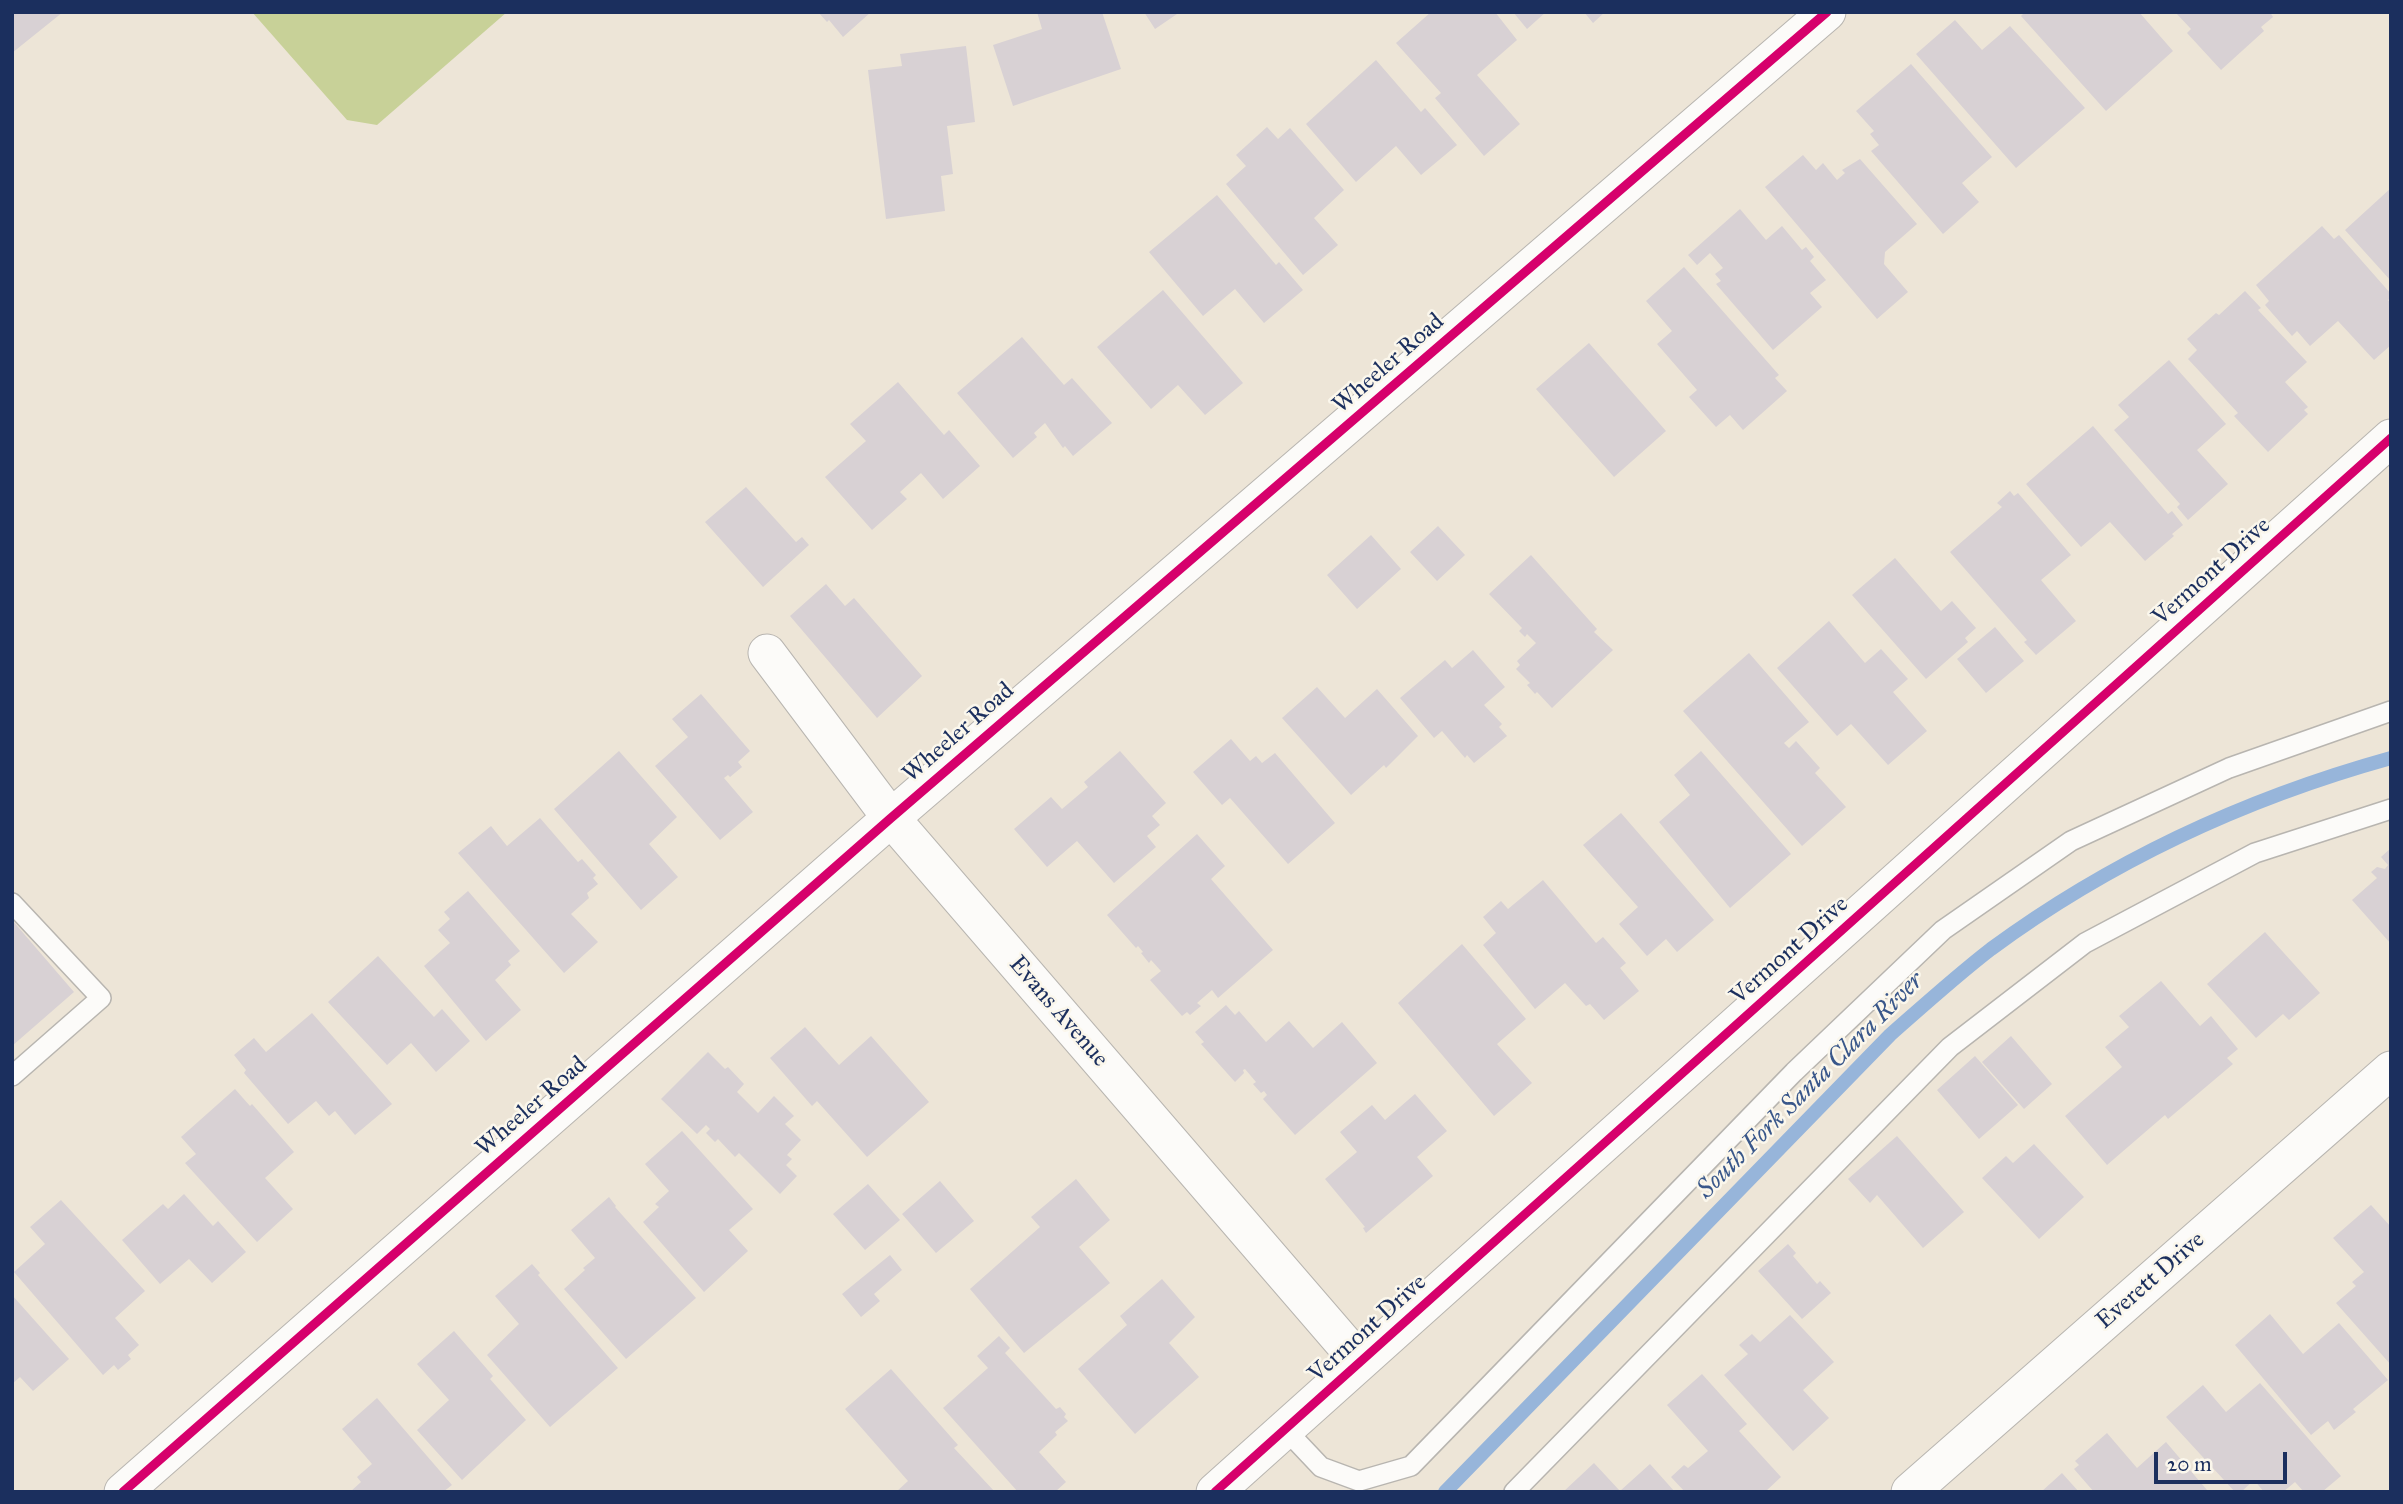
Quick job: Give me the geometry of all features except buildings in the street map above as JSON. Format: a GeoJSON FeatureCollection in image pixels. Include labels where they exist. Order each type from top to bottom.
{"type":"FeatureCollection","features":[{"type":"Feature","properties":{"kind":"street","name":"Wheeler Road"},"geometry":{"type":"LineString","coordinates":[[123,1492],[891,818],[1826,12]]}},
{"type":"Feature","properties":{"kind":"street","name":"Vermont Drive"},"geometry":{"type":"LineString","coordinates":[[1215,1492],[2391,438]]}},
{"type":"Feature","properties":{"kind":"street","name":"Evans Avenue"},"geometry":{"type":"LineString","coordinates":[[767,653],[891,818],[1360,1362]]}},
{"type":"Feature","properties":{"kind":"street","name":"Everett Drive"},"geometry":{"type":"LineString","coordinates":[[1910,1492],[2391,1070]]}},
{"type":"Feature","properties":{"kind":"lane"},"geometry":{"type":"LineString","coordinates":[[1286,1430],[1321,1468],[1359,1481],[1411,1466],[1794,1072],[1943,930],[2071,841],[2229,768],[2391,711]]}},
{"type":"Feature","properties":{"kind":"lane"},"geometry":{"type":"LineString","coordinates":[[1514,1492],[1950,1047],[2085,943],[2255,853],[2391,809]]}},
{"type":"Feature","properties":{"kind":"lane"},"geometry":{"type":"LineString","coordinates":[[12,902],[101,998],[12,1076]]}},
{"type":"Feature","properties":{"kind":"green space"},"geometry":{"type":"Polygon","coordinates":[[[252,12],[507,12],[377,125],[347,120],[252,12]]]}},
{"type":"Feature","properties":{"kind":"waterway","name":"South Fork Santa Clara River"},"geometry":{"type":"LineString","coordinates":[[1445,1492],[1890,1035],[1991,949],[2084,887],[2182,835],[2285,792],[2391,758]]}},
{"type":"Feature","properties":{"kind":"cycle path"},"geometry":{"type":"LineString","coordinates":[[123,1492],[891,818],[1827,12]]}},
{"type":"Feature","properties":{"kind":"cycle path"},"geometry":{"type":"LineString","coordinates":[[1215,1492],[2391,438]]}}]}
